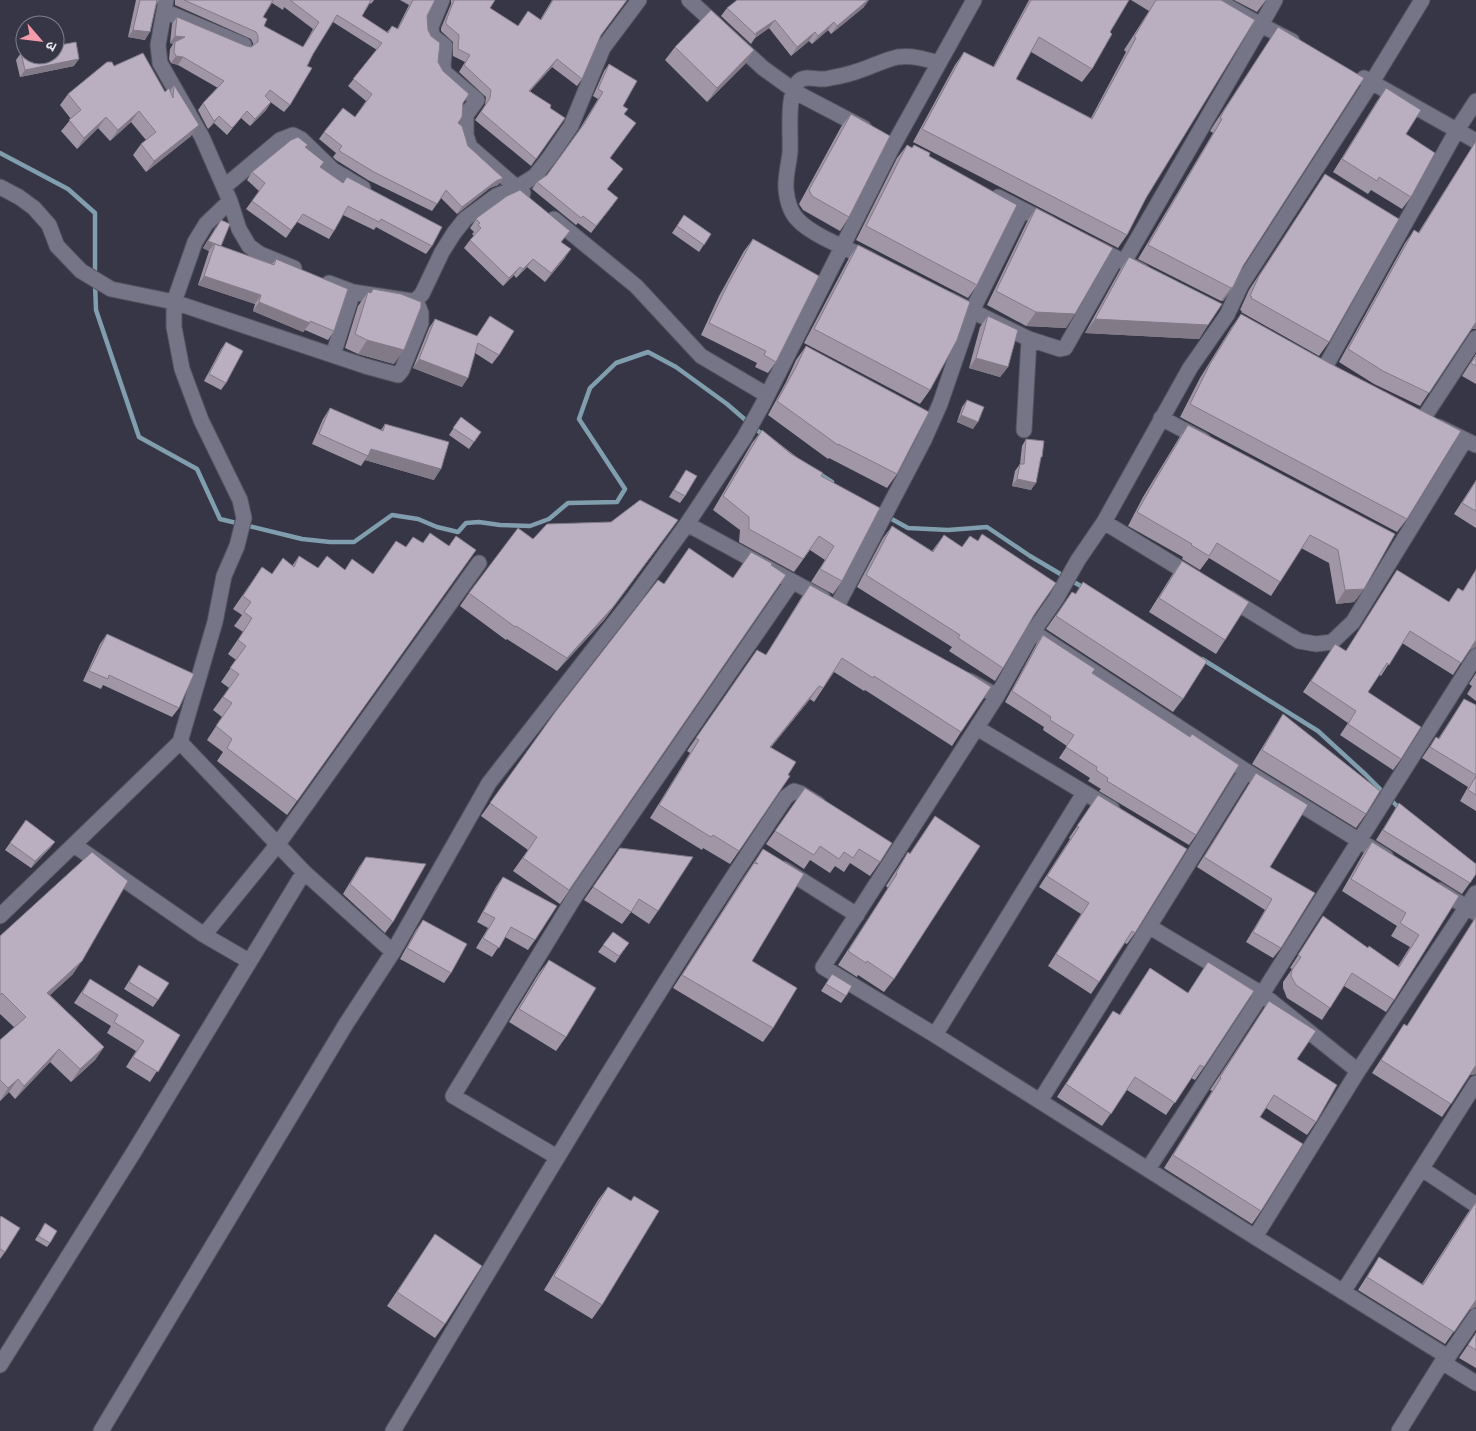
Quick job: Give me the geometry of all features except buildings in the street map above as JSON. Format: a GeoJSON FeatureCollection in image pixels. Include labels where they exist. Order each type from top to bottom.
{"type":"FeatureCollection","features":[{"type":"Feature","properties":{"kind":"street"},"geometry":{"type":"LineString","coordinates":[[442,0],[431,27],[432,36],[445,46],[444,72],[477,100],[466,115],[466,135],[470,147],[531,200]]}},
{"type":"Feature","properties":{"kind":"street"},"geometry":{"type":"LineString","coordinates":[[244,45],[165,5],[158,45],[160,63],[202,137],[227,194],[239,229],[249,246],[260,254],[352,292],[412,302],[422,294],[442,252],[465,219],[496,196],[516,188],[535,176],[571,126],[603,48],[639,0]]}},
{"type":"Feature","properties":{"kind":"street"},"geometry":{"type":"LineString","coordinates":[[689,0],[763,68],[794,90],[911,152]]}},
{"type":"Feature","properties":{"kind":"street"},"geometry":{"type":"LineString","coordinates":[[101,1431],[346,1024],[393,952],[489,783],[623,611],[687,524],[744,438],[796,350],[843,246],[885,139],[938,63],[974,0]]}},
{"type":"Feature","properties":{"kind":"street"},"geometry":{"type":"LineString","coordinates":[[1216,0],[1304,47]]}},
{"type":"Feature","properties":{"kind":"street"},"geometry":{"type":"LineString","coordinates":[[937,294],[1029,339],[1060,349],[1065,348],[1120,260],[1275,0]]}},
{"type":"Feature","properties":{"kind":"street"},"geometry":{"type":"LineString","coordinates":[[1422,0],[1372,82],[1222,313],[1104,522],[1033,632],[997,696],[823,967],[935,1035],[1448,1357],[1476,1316]]}},
{"type":"Feature","properties":{"kind":"street"},"geometry":{"type":"LineString","coordinates":[[886,268],[812,230],[798,220],[790,208],[786,190],[786,170],[790,152],[790,112],[794,90],[799,81],[805,78],[824,79],[858,71],[898,57],[914,57],[938,63]]}},
{"type":"Feature","properties":{"kind":"street"},"geometry":{"type":"LineString","coordinates":[[1355,74],[1476,141]]}},
{"type":"Feature","properties":{"kind":"street"},"geometry":{"type":"LineString","coordinates":[[1324,369],[1457,130],[1476,101]]}},
{"type":"Feature","properties":{"kind":"street"},"geometry":{"type":"LineString","coordinates":[[0,916],[180,742],[214,622],[224,576],[237,546],[244,518],[240,500],[201,420],[182,369],[174,328],[174,302],[195,242],[227,194],[280,140],[292,136],[301,139],[333,170],[380,196]]}},
{"type":"Feature","properties":{"kind":"street"},"geometry":{"type":"LineString","coordinates":[[0,187],[34,208],[49,225],[57,246],[81,271],[111,289],[174,302],[396,375],[400,374],[421,322],[421,313],[416,300]]}},
{"type":"Feature","properties":{"kind":"street"},"geometry":{"type":"LineString","coordinates":[[988,192],[1065,232]]}},
{"type":"Feature","properties":{"kind":"street"},"geometry":{"type":"LineString","coordinates":[[687,524],[841,608],[874,536],[893,502],[972,312],[1022,210]]}},
{"type":"Feature","properties":{"kind":"street"},"geometry":{"type":"LineString","coordinates":[[546,212],[636,286],[701,356],[766,399]]}},
{"type":"Feature","properties":{"kind":"street"},"geometry":{"type":"LineString","coordinates":[[437,225],[454,233]]}},
{"type":"Feature","properties":{"kind":"street"},"geometry":{"type":"LineString","coordinates":[[1082,240],[1158,280]]}},
{"type":"Feature","properties":{"kind":"street"},"geometry":{"type":"LineString","coordinates":[[333,355],[352,292]]}},
{"type":"Feature","properties":{"kind":"street"},"geometry":{"type":"LineString","coordinates":[[1222,313],[1243,324]]}},
{"type":"Feature","properties":{"kind":"street"},"geometry":{"type":"LineString","coordinates":[[1104,522],[1299,641],[1316,644],[1332,642],[1353,622],[1401,545],[1471,442],[1419,417],[1476,338]]}},
{"type":"Feature","properties":{"kind":"street"},"geometry":{"type":"LineString","coordinates":[[1024,430],[1029,339]]}},
{"type":"Feature","properties":{"kind":"street"},"geometry":{"type":"LineString","coordinates":[[1308,360],[1340,377]]}},
{"type":"Feature","properties":{"kind":"street"},"geometry":{"type":"LineString","coordinates":[[1161,418],[1213,446]]}},
{"type":"Feature","properties":{"kind":"street"},"geometry":{"type":"LineString","coordinates":[[1384,536],[1401,545]]}},
{"type":"Feature","properties":{"kind":"street"},"geometry":{"type":"LineString","coordinates":[[204,935],[278,844],[480,563]]}},
{"type":"Feature","properties":{"kind":"street"},"geometry":{"type":"LineString","coordinates":[[557,1157],[453,1096],[574,898],[792,582]]}},
{"type":"Feature","properties":{"kind":"street"},"geometry":{"type":"LineString","coordinates":[[1033,632],[1246,771],[1400,866]]}},
{"type":"Feature","properties":{"kind":"street"},"geometry":{"type":"LineString","coordinates":[[1148,1169],[1262,994],[1394,785],[1456,699],[1476,656]]}},
{"type":"Feature","properties":{"kind":"street"},"geometry":{"type":"LineString","coordinates":[[955,672],[997,696]]}},
{"type":"Feature","properties":{"kind":"street"},"geometry":{"type":"LineString","coordinates":[[977,728],[1126,818]]}},
{"type":"Feature","properties":{"kind":"street"},"geometry":{"type":"LineString","coordinates":[[180,742],[304,872],[393,952]]}},
{"type":"Feature","properties":{"kind":"street"},"geometry":{"type":"LineString","coordinates":[[1040,1101],[1246,771]]}},
{"type":"Feature","properties":{"kind":"street"},"geometry":{"type":"LineString","coordinates":[[392,1431],[557,1157],[720,894],[790,793],[794,791],[800,793],[832,813]]}},
{"type":"Feature","properties":{"kind":"street"},"geometry":{"type":"LineString","coordinates":[[935,1035],[1084,792]]}},
{"type":"Feature","properties":{"kind":"street"},"geometry":{"type":"LineString","coordinates":[[880,844],[896,854]]}},
{"type":"Feature","properties":{"kind":"street"},"geometry":{"type":"LineString","coordinates":[[74,845],[204,935],[249,961]]}},
{"type":"Feature","properties":{"kind":"street"},"geometry":{"type":"LineString","coordinates":[[752,848],[857,914]]}},
{"type":"Feature","properties":{"kind":"street"},"geometry":{"type":"LineString","coordinates":[[1175,848],[1192,858]]}},
{"type":"Feature","properties":{"kind":"street"},"geometry":{"type":"LineString","coordinates":[[0,1365],[132,1155],[304,872]]}},
{"type":"Feature","properties":{"kind":"street"},"geometry":{"type":"LineString","coordinates":[[1425,882],[1472,910]]}},
{"type":"Feature","properties":{"kind":"street"},"geometry":{"type":"LineString","coordinates":[[1254,1237],[1358,1071],[1472,910],[1476,893]]}},
{"type":"Feature","properties":{"kind":"street"},"geometry":{"type":"LineString","coordinates":[[1150,927],[1262,994],[1358,1071]]}},
{"type":"Feature","properties":{"kind":"street"},"geometry":{"type":"LineString","coordinates":[[1343,1292],[1476,1083]]}},
{"type":"Feature","properties":{"kind":"street"},"geometry":{"type":"LineString","coordinates":[[1422,1169],[1476,1205]]}},
{"type":"Feature","properties":{"kind":"street"},"geometry":{"type":"LineString","coordinates":[[1399,1431],[1442,1362],[1476,1383]]}},
{"type":"Feature","properties":{"kind":"waterway"},"geometry":{"type":"LineString","coordinates":[[0,153],[68,189],[95,213],[95,276]]}},
{"type":"Feature","properties":{"kind":"waterway"},"geometry":{"type":"LineString","coordinates":[[95,283],[96,310],[139,437],[197,469],[220,519],[302,539],[354,542],[392,515],[418,519],[437,527],[458,532],[466,523],[479,522],[530,526],[549,519],[568,503],[617,502],[625,489],[579,419],[590,388],[616,363],[648,352],[676,367],[727,404],[764,436]]}},
{"type":"Feature","properties":{"kind":"waterway"},"geometry":{"type":"LineString","coordinates":[[818,473],[832,482]]}},
{"type":"Feature","properties":{"kind":"waterway"},"geometry":{"type":"LineString","coordinates":[[888,517],[908,528],[948,530],[987,527],[1030,556],[1084,588]]}},
{"type":"Feature","properties":{"kind":"waterway"},"geometry":{"type":"LineString","coordinates":[[1202,659],[1318,731],[1400,809]]}}]}
